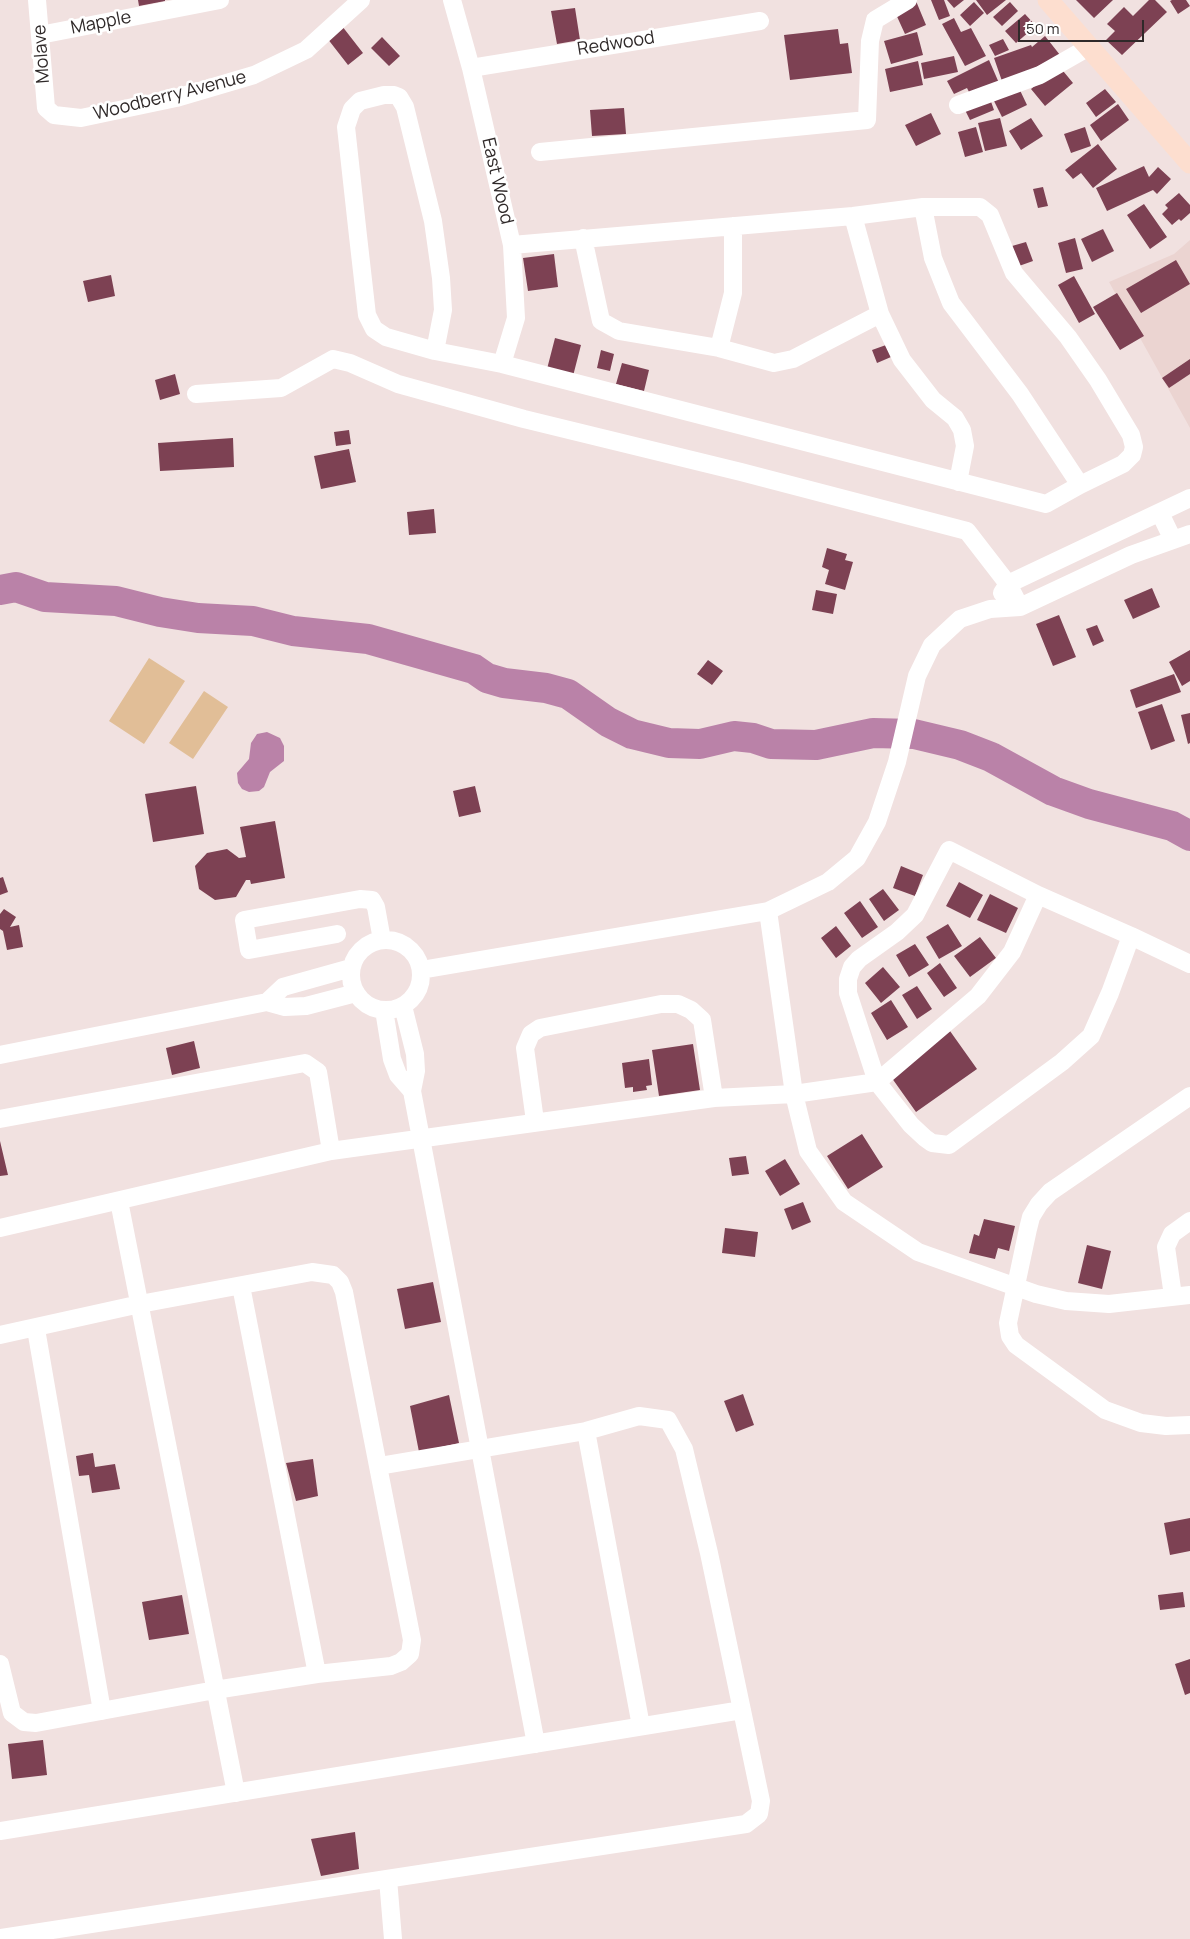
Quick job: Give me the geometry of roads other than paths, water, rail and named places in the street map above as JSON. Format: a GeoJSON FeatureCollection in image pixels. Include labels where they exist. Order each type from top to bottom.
{"type":"FeatureCollection","features":[{"type":"Feature","properties":{"kind":"main road"},"geometry":{"type":"LineString","coordinates":[[1048,0],[1190,163]]}},
{"type":"Feature","properties":{"kind":"street","name":"Molave"},"geometry":{"type":"LineString","coordinates":[[37,0],[46,108]]}},
{"type":"Feature","properties":{"kind":"street","name":"Mapple"},"geometry":{"type":"LineString","coordinates":[[40,34],[220,0]]}},
{"type":"Feature","properties":{"kind":"street","name":"Woodberry Avenue"},"geometry":{"type":"LineString","coordinates":[[46,108],[54,114],[81,118],[176,98],[254,75],[306,50],[344,18],[361,0]]}},
{"type":"Feature","properties":{"kind":"street","name":"East Wood"},"geometry":{"type":"LineString","coordinates":[[452,0],[471,68],[512,244],[516,318],[502,364]]}},
{"type":"Feature","properties":{"kind":"street"},"geometry":{"type":"LineString","coordinates":[[540,152],[868,120],[870,41],[875,20],[908,0]]}},
{"type":"Feature","properties":{"kind":"street","name":"Redwood"},"geometry":{"type":"LineString","coordinates":[[471,68],[760,21]]}},
{"type":"Feature","properties":{"kind":"street"},"geometry":{"type":"LineString","coordinates":[[958,105],[1040,75],[1088,47]]}},
{"type":"Feature","properties":{"kind":"street"},"geometry":{"type":"LineString","coordinates":[[436,351],[443,310],[441,278],[433,221],[405,107],[399,97],[394,96],[384,95],[360,101],[352,109],[346,127],[367,315],[370,324],[378,333],[436,351],[502,364],[1046,504],[1128,461],[1134,447],[1131,435],[1068,337],[1014,273],[997,230],[986,210],[972,206],[923,207],[853,216],[512,244]]}},
{"type":"Feature","properties":{"kind":"street"},"geometry":{"type":"LineString","coordinates":[[923,207],[933,258],[951,303],[1020,394],[1080,485]]}},
{"type":"Feature","properties":{"kind":"street"},"geometry":{"type":"LineString","coordinates":[[853,216],[880,314],[902,360],[933,400],[955,418],[962,430],[965,446],[958,482]]}},
{"type":"Feature","properties":{"kind":"street"},"geometry":{"type":"LineString","coordinates":[[718,348],[733,293],[733,226]]}},
{"type":"Feature","properties":{"kind":"street"},"geometry":{"type":"LineString","coordinates":[[583,238],[599,315],[606,326],[619,331],[718,348],[774,363],[794,359],[880,314]]}},
{"type":"Feature","properties":{"kind":"street"},"geometry":{"type":"LineString","coordinates":[[196,394],[281,388],[334,359],[342,361],[398,384],[524,420],[751,475],[967,531],[1008,584],[1020,607]]}},
{"type":"Feature","properties":{"kind":"street"},"geometry":{"type":"LineString","coordinates":[[990,609],[1008,584],[1190,498]]}},
{"type":"Feature","properties":{"kind":"street"},"geometry":{"type":"LineString","coordinates":[[1160,513],[1173,540]]}},
{"type":"Feature","properties":{"kind":"street"},"geometry":{"type":"LineString","coordinates":[[421,970],[768,911],[828,882],[857,858],[877,822],[897,762],[917,676],[932,646],[960,619],[990,609],[1020,607],[1132,555],[1190,534]]}},
{"type":"Feature","properties":{"kind":"street"},"geometry":{"type":"LineString","coordinates":[[1131,936],[1110,993],[1091,1036],[1062,1062],[949,1145],[932,1143],[925,1138],[911,1125],[876,1082],[848,993],[848,979],[852,966],[897,932],[915,915],[949,850],[1038,895],[1131,936],[1190,964]]}},
{"type":"Feature","properties":{"kind":"street"},"geometry":{"type":"LineString","coordinates":[[0,1228],[331,1151],[535,1121],[714,1098],[794,1094],[876,1082],[978,996],[1012,952],[1038,895]]}},
{"type":"Feature","properties":{"kind":"street"},"geometry":{"type":"LineString","coordinates":[[336,934],[249,950],[244,920],[360,898],[372,900],[376,907],[382,940]]}},
{"type":"Feature","properties":{"kind":"street"},"geometry":{"type":"LineString","coordinates":[[303,910],[309,939]]}},
{"type":"Feature","properties":{"kind":"street"},"geometry":{"type":"LineString","coordinates":[[768,911],[794,1094],[808,1151],[844,1202],[918,1252],[1015,1286],[1066,1301],[1109,1304],[1181,1295],[1166,1247],[1172,1234],[1190,1221]]}},
{"type":"Feature","properties":{"kind":"street"},"geometry":{"type":"LineString","coordinates":[[382,940],[403,944],[412,950],[421,970],[418,991],[403,1006],[384,1010],[363,1002],[356,993],[350,977],[355,958],[362,949],[382,940]]}},
{"type":"Feature","properties":{"kind":"street"},"geometry":{"type":"LineString","coordinates":[[267,1002],[283,988],[351,968]]}},
{"type":"Feature","properties":{"kind":"street"},"geometry":{"type":"LineString","coordinates":[[0,1055],[267,1002],[285,1007],[306,1006],[356,993]]}},
{"type":"Feature","properties":{"kind":"street"},"geometry":{"type":"LineString","coordinates":[[535,1121],[525,1048],[531,1034],[540,1028],[661,1004],[678,1004],[691,1010],[702,1020],[714,1098]]}},
{"type":"Feature","properties":{"kind":"street"},"geometry":{"type":"LineString","coordinates":[[403,1006],[416,1063],[412,1091],[536,1744]]}},
{"type":"Feature","properties":{"kind":"street"},"geometry":{"type":"LineString","coordinates":[[384,1010],[392,1059],[398,1075],[412,1091]]}},
{"type":"Feature","properties":{"kind":"street"},"geometry":{"type":"LineString","coordinates":[[0,1119],[305,1064],[318,1072],[331,1151]]}},
{"type":"Feature","properties":{"kind":"street"},"geometry":{"type":"LineString","coordinates":[[1190,1096],[1050,1192],[1031,1217],[1008,1323],[1010,1336],[1016,1345],[1105,1410],[1141,1423],[1166,1426],[1190,1425]]}},
{"type":"Feature","properties":{"kind":"street"},"geometry":{"type":"LineString","coordinates":[[119,1201],[236,1793]]}},
{"type":"Feature","properties":{"kind":"street"},"geometry":{"type":"LineString","coordinates":[[0,1335],[36,1329],[140,1304],[312,1272],[333,1275],[340,1282],[344,1292],[412,1640],[410,1654],[401,1662],[391,1666],[317,1674],[215,1690],[36,1722],[24,1722],[12,1713],[8,1706],[0,1664]]}},
{"type":"Feature","properties":{"kind":"street"},"geometry":{"type":"LineString","coordinates":[[241,1286],[317,1674]]}},
{"type":"Feature","properties":{"kind":"street"},"geometry":{"type":"LineString","coordinates":[[36,1329],[102,1711]]}},
{"type":"Feature","properties":{"kind":"street"},"geometry":{"type":"LineString","coordinates":[[0,1938],[746,1824],[759,1814],[761,1801],[709,1553],[684,1449],[678,1434],[668,1420],[639,1416],[586,1431],[379,1466]]}},
{"type":"Feature","properties":{"kind":"street"},"geometry":{"type":"LineString","coordinates":[[586,1431],[641,1726]]}},
{"type":"Feature","properties":{"kind":"street"},"geometry":{"type":"LineString","coordinates":[[0,1831],[742,1710]]}},
{"type":"Feature","properties":{"kind":"street"},"geometry":{"type":"LineString","coordinates":[[388,1878],[393,1939]]}},
{"type":"Feature","properties":{"kind":"waterway"},"geometry":{"type":"LineString","coordinates":[[0,590],[16,587],[45,597],[116,601],[160,612],[198,618],[253,621],[293,631],[368,639],[474,669],[487,678],[504,683],[546,688],[568,694],[608,722],[632,734],[669,743],[700,744],[734,736],[753,738],[771,744],[816,745],[873,733],[914,734],[960,745],[991,757],[1053,791],[1089,804],[1172,826],[1190,836]]}}]}
